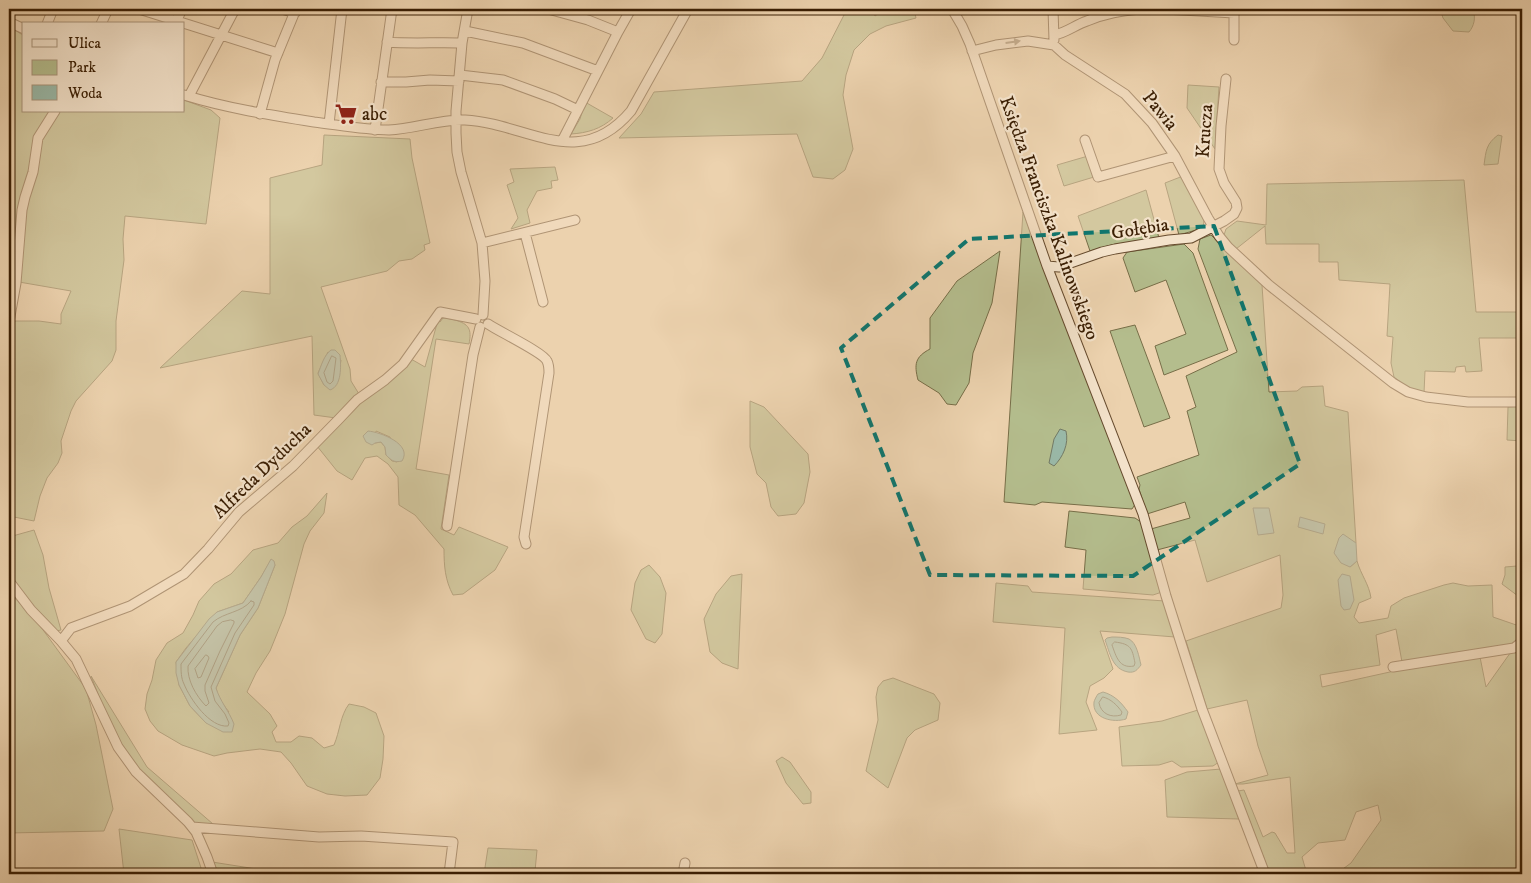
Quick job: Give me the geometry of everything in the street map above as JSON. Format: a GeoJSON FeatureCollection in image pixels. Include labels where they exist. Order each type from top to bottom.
{"type":"FeatureCollection","features":[{"type":"Feature","properties":{"kind":"street"},"geometry":{"type":"LineString","coordinates":[[48,22],[53,9]]}},
{"type":"Feature","properties":{"kind":"street"},"geometry":{"type":"LineString","coordinates":[[102,22],[108,9]]}},
{"type":"Feature","properties":{"kind":"street"},"geometry":{"type":"LineString","coordinates":[[139,9],[176,22],[182,9]]}},
{"type":"Feature","properties":{"kind":"street"},"geometry":{"type":"LineString","coordinates":[[235,9],[187,96],[260,114],[375,130],[411,128],[456,120],[483,123],[562,142],[595,138],[625,118],[688,9]]}},
{"type":"Feature","properties":{"kind":"street"},"geometry":{"type":"LineString","coordinates":[[260,114],[278,53],[295,11],[282,9]]}},
{"type":"Feature","properties":{"kind":"street"},"geometry":{"type":"LineString","coordinates":[[329,124],[342,9]]}},
{"type":"Feature","properties":{"kind":"street"},"geometry":{"type":"LineString","coordinates":[[375,130],[392,9]]}},
{"type":"Feature","properties":{"kind":"street"},"geometry":{"type":"LineString","coordinates":[[447,526],[473,358],[482,321],[485,281],[482,242],[457,152],[456,120],[462,43],[467,9]]}},
{"type":"Feature","properties":{"kind":"street"},"geometry":{"type":"LineString","coordinates":[[548,9],[588,20],[618,32]]}},
{"type":"Feature","properties":{"kind":"street"},"geometry":{"type":"LineString","coordinates":[[562,142],[631,9]]}},
{"type":"Feature","properties":{"kind":"street","name":"Księdza Franciszka Kalinowskiego"},"geometry":{"type":"LineString","coordinates":[[952,9],[962,26],[972,52],[1046,266],[1143,514],[1166,596],[1202,709],[1265,874]]}},
{"type":"Feature","properties":{"kind":"street"},"geometry":{"type":"LineString","coordinates":[[1054,9],[1054,45]]}},
{"type":"Feature","properties":{"kind":"street"},"geometry":{"type":"LineString","coordinates":[[1054,35],[1105,13],[1141,9]]}},
{"type":"Feature","properties":{"kind":"street"},"geometry":{"type":"LineString","coordinates":[[1165,9],[1234,13],[1234,40]]}},
{"type":"Feature","properties":{"kind":"street"},"geometry":{"type":"LineString","coordinates":[[9,22],[22,28]]}},
{"type":"Feature","properties":{"kind":"street"},"geometry":{"type":"LineString","coordinates":[[185,25],[278,53]]}},
{"type":"Feature","properties":{"kind":"street"},"geometry":{"type":"LineString","coordinates":[[465,31],[523,43],[598,72]]}},
{"type":"Feature","properties":{"kind":"street","name":"Pawia"},"geometry":{"type":"LineString","coordinates":[[972,52],[1014,42],[1028,41],[1054,45],[1065,55],[1125,94],[1152,123],[1175,156],[1213,227],[1228,247],[1268,285],[1393,383],[1408,392],[1426,397],[1490,403],[1522,402]]}},
{"type":"Feature","properties":{"kind":"street"},"geometry":{"type":"LineString","coordinates":[[387,42],[408,44],[433,42],[462,43]]}},
{"type":"Feature","properties":{"kind":"street"},"geometry":{"type":"LineString","coordinates":[[381,82],[459,78],[503,80],[556,99],[578,110]]}},
{"type":"Feature","properties":{"kind":"street","name":"Krucza"},"geometry":{"type":"LineString","coordinates":[[1213,227],[1232,217],[1237,208],[1235,199],[1224,183],[1218,169],[1226,80]]}},
{"type":"Feature","properties":{"kind":"street"},"geometry":{"type":"LineString","coordinates":[[9,322],[16,284],[25,197],[38,138],[53,112]]}},
{"type":"Feature","properties":{"kind":"street"},"geometry":{"type":"LineString","coordinates":[[1085,140],[1098,177],[1175,156]]}},
{"type":"Feature","properties":{"kind":"street"},"geometry":{"type":"LineString","coordinates":[[482,242],[575,220]]}},
{"type":"Feature","properties":{"kind":"street","name":"Gołębia"},"geometry":{"type":"LineString","coordinates":[[1046,266],[1059,267],[1102,252],[1191,238],[1213,227]]}},
{"type":"Feature","properties":{"kind":"street"},"geometry":{"type":"LineString","coordinates":[[525,233],[542,302]]}},
{"type":"Feature","properties":{"kind":"street","name":"Gołębia"},"geometry":{"type":"LineString","coordinates":[[1054,284],[1060,270],[1071,263]]}},
{"type":"Feature","properties":{"kind":"street","name":"Alfreda Dyducha"},"geometry":{"type":"LineString","coordinates":[[61,641],[71,628],[130,606],[184,574],[239,512],[293,466],[357,400],[385,380],[403,364],[440,312],[482,321]]}},
{"type":"Feature","properties":{"kind":"street"},"geometry":{"type":"LineString","coordinates":[[482,321],[536,351],[544,356],[548,362],[549,373],[524,537],[526,544]]}},
{"type":"Feature","properties":{"kind":"street"},"geometry":{"type":"LineString","coordinates":[[9,581],[31,610],[76,659],[118,747],[136,772],[175,808],[192,827],[213,874]]}},
{"type":"Feature","properties":{"kind":"street"},"geometry":{"type":"LineString","coordinates":[[1393,667],[1514,648],[1522,642]]}},
{"type":"Feature","properties":{"kind":"street"},"geometry":{"type":"LineString","coordinates":[[192,827],[319,837],[361,836],[453,842],[449,874]]}},
{"type":"Feature","properties":{"kind":"street"},"geometry":{"type":"LineString","coordinates":[[684,874],[685,863]]}},
{"type":"Feature","properties":{"kind":"highlighted area"},"geometry":{"type":"Polygon","coordinates":[[[1214,226],[1300,464],[1133,576],[930,575],[841,348],[969,239],[1214,226]]]}},
{"type":"Feature","properties":{"kind":"green space"},"geometry":{"type":"Polygon","coordinates":[[[845,9],[871,9],[875,16],[885,9],[914,9],[916,18],[886,26],[870,34],[854,50],[846,75],[843,95],[853,149],[845,170],[833,179],[813,177],[797,134],[619,138],[641,114],[654,92],[802,81],[822,58],[844,15],[845,9]]]}},
{"type":"Feature","properties":{"kind":"green space"},"geometry":{"type":"Polygon","coordinates":[[[1473,10],[1474,22],[1469,32],[1453,31],[1443,18],[1441,12],[1473,10]]]}},
{"type":"Feature","properties":{"kind":"green space"},"geometry":{"type":"Polygon","coordinates":[[[9,26],[22,35],[22,112],[50,112],[36,137],[9,303],[9,26]]]}},
{"type":"Feature","properties":{"kind":"green space"},"geometry":{"type":"Polygon","coordinates":[[[1188,85],[1219,87],[1215,149],[1187,108],[1188,85]]]}},
{"type":"Feature","properties":{"kind":"green space"},"geometry":{"type":"Polygon","coordinates":[[[185,100],[211,110],[220,118],[206,224],[125,216],[124,260],[116,321],[116,350],[112,361],[76,401],[71,411],[61,441],[62,453],[58,463],[47,478],[34,521],[9,516],[10,328],[15,321],[39,321],[61,324],[61,314],[71,291],[19,282],[25,202],[40,139],[57,112],[185,112],[185,100]]]}},
{"type":"Feature","properties":{"kind":"green space"},"geometry":{"type":"Polygon","coordinates":[[[585,102],[613,118],[594,130],[571,134],[580,119],[585,102]]]}},
{"type":"Feature","properties":{"kind":"green space"},"geometry":{"type":"Polygon","coordinates":[[[324,135],[410,139],[412,158],[430,243],[424,245],[425,250],[412,259],[399,261],[387,271],[321,287],[350,369],[351,381],[359,394],[336,418],[314,415],[312,336],[160,368],[242,291],[270,294],[270,178],[322,165],[324,135]],[[328,352],[318,373],[324,385],[340,367],[341,360],[328,352]]]}},
{"type":"Feature","properties":{"kind":"green space"},"geometry":{"type":"Polygon","coordinates":[[[1498,135],[1502,136],[1498,164],[1484,165],[1487,148],[1498,135]]]}},
{"type":"Feature","properties":{"kind":"green space"},"geometry":{"type":"Polygon","coordinates":[[[1088,156],[1094,177],[1064,186],[1057,165],[1088,156]]]}},
{"type":"Feature","properties":{"kind":"green space"},"geometry":{"type":"Polygon","coordinates":[[[555,167],[558,180],[551,181],[552,188],[537,191],[527,210],[530,223],[511,229],[518,218],[507,185],[514,182],[510,169],[555,167]]]}},
{"type":"Feature","properties":{"kind":"green space"},"geometry":{"type":"Polygon","coordinates":[[[1183,176],[1204,220],[1203,228],[1179,235],[1165,183],[1183,176]]]}},
{"type":"Feature","properties":{"kind":"green space"},"geometry":{"type":"Polygon","coordinates":[[[1464,180],[1476,312],[1522,312],[1522,338],[1479,338],[1482,371],[1466,372],[1465,366],[1456,367],[1455,372],[1425,371],[1424,393],[1411,390],[1394,377],[1391,363],[1393,337],[1387,336],[1390,284],[1339,280],[1338,262],[1319,262],[1319,244],[1266,244],[1265,226],[1236,249],[1224,235],[1226,229],[1237,221],[1266,225],[1267,184],[1464,180]]]}},
{"type":"Feature","properties":{"kind":"green space"},"geometry":{"type":"Polygon","coordinates":[[[1146,190],[1159,238],[1111,245],[1090,251],[1078,216],[1146,190]]]}},
{"type":"Feature","properties":{"kind":"green space"},"geometry":{"type":"Polygon","coordinates":[[[1023,212],[1136,503],[1132,509],[1042,502],[1035,505],[1004,502],[1023,212]]]}},
{"type":"Feature","properties":{"kind":"green space"},"geometry":{"type":"Polygon","coordinates":[[[1211,235],[1262,285],[1269,392],[1297,391],[1302,387],[1323,386],[1325,406],[1348,412],[1356,543],[1348,539],[1350,567],[1357,561],[1369,588],[1371,598],[1359,603],[1354,617],[1359,623],[1388,618],[1391,606],[1404,598],[1444,585],[1453,583],[1468,586],[1492,585],[1493,617],[1522,627],[1522,874],[1336,874],[1351,863],[1381,820],[1378,805],[1356,812],[1345,840],[1318,843],[1302,857],[1307,874],[1270,874],[1238,791],[1244,790],[1263,837],[1272,832],[1275,833],[1287,853],[1295,853],[1290,777],[1235,784],[1268,775],[1258,746],[1247,700],[1207,709],[1186,641],[1281,608],[1283,595],[1280,555],[1207,582],[1195,540],[1157,550],[1151,529],[1190,518],[1185,502],[1147,514],[1137,477],[1199,455],[1187,411],[1196,407],[1186,376],[1237,352],[1198,249],[1200,239],[1211,235]],[[1396,629],[1376,635],[1380,665],[1320,675],[1322,687],[1408,668],[1480,657],[1486,687],[1518,642],[1513,644],[1402,662],[1396,629]]]}},
{"type":"Feature","properties":{"kind":"green space"},"geometry":{"type":"Polygon","coordinates":[[[1184,244],[1193,253],[1228,350],[1164,375],[1155,346],[1186,334],[1166,280],[1135,292],[1123,258],[1127,252],[1184,244]]]}},
{"type":"Feature","properties":{"kind":"green space"},"geometry":{"type":"Polygon","coordinates":[[[1000,251],[992,303],[973,353],[969,383],[956,405],[947,404],[939,393],[918,380],[917,362],[921,355],[930,349],[930,318],[957,281],[1000,251]]]}},
{"type":"Feature","properties":{"kind":"green space"},"geometry":{"type":"Polygon","coordinates":[[[443,318],[446,318],[466,325],[470,331],[469,344],[436,339],[416,469],[449,475],[441,529],[454,535],[459,527],[508,547],[495,570],[463,594],[453,595],[448,584],[444,549],[415,515],[399,505],[398,477],[388,464],[377,456],[365,458],[352,480],[337,471],[317,446],[342,423],[352,408],[411,359],[425,367],[438,320],[440,322],[443,318]],[[376,431],[375,443],[381,442],[385,447],[386,455],[392,461],[397,462],[390,437],[376,431]]]}},
{"type":"Feature","properties":{"kind":"green space"},"geometry":{"type":"Polygon","coordinates":[[[1135,325],[1170,418],[1144,427],[1110,331],[1135,325]]]}},
{"type":"Feature","properties":{"kind":"green space"},"geometry":{"type":"Polygon","coordinates":[[[750,401],[764,407],[808,454],[810,472],[804,503],[796,514],[778,516],[771,507],[766,483],[757,474],[750,447],[750,401]]]}},
{"type":"Feature","properties":{"kind":"green space"},"geometry":{"type":"Polygon","coordinates":[[[1522,406],[1522,441],[1507,440],[1508,407],[1522,406]]]}},
{"type":"Feature","properties":{"kind":"green space"},"geometry":{"type":"Polygon","coordinates":[[[327,493],[324,513],[310,531],[304,544],[285,614],[270,651],[247,692],[270,714],[277,726],[272,732],[276,742],[291,742],[299,736],[312,738],[324,748],[334,745],[349,704],[364,707],[376,713],[384,736],[383,759],[380,778],[367,795],[345,796],[327,794],[307,786],[281,752],[260,749],[214,756],[182,745],[158,731],[150,721],[145,709],[156,660],[167,643],[183,633],[199,601],[214,584],[231,574],[253,550],[278,543],[292,527],[307,516],[327,493]],[[271,560],[243,603],[217,612],[176,662],[179,685],[190,706],[206,723],[229,712],[219,699],[216,688],[240,635],[258,608],[275,565],[271,560]]]}},
{"type":"Feature","properties":{"kind":"green space"},"geometry":{"type":"Polygon","coordinates":[[[1069,511],[1135,518],[1141,522],[1162,592],[1153,595],[1083,589],[1086,550],[1065,547],[1069,511]]]}},
{"type":"Feature","properties":{"kind":"green space"},"geometry":{"type":"Polygon","coordinates":[[[34,530],[43,555],[49,588],[61,630],[56,631],[19,590],[9,575],[9,537],[34,530]]]}},
{"type":"Feature","properties":{"kind":"green space"},"geometry":{"type":"Polygon","coordinates":[[[649,565],[660,577],[666,593],[662,634],[655,643],[646,639],[631,610],[635,583],[641,570],[649,565]]]}},
{"type":"Feature","properties":{"kind":"green space"},"geometry":{"type":"Polygon","coordinates":[[[1517,566],[1519,577],[1522,577],[1522,599],[1502,584],[1505,567],[1517,566]]]}},
{"type":"Feature","properties":{"kind":"green space"},"geometry":{"type":"Polygon","coordinates":[[[742,574],[738,669],[722,663],[710,652],[704,619],[716,594],[731,576],[742,574]]]}},
{"type":"Feature","properties":{"kind":"green space"},"geometry":{"type":"Polygon","coordinates":[[[996,583],[1028,586],[1032,592],[1165,601],[1175,637],[1100,631],[1113,669],[1104,678],[1090,686],[1086,702],[1097,730],[1059,734],[1065,628],[993,622],[996,583]]]}},
{"type":"Feature","properties":{"kind":"green space"},"geometry":{"type":"Polygon","coordinates":[[[9,588],[14,597],[38,623],[86,689],[96,725],[113,809],[104,831],[9,833],[9,588]]]}},
{"type":"Feature","properties":{"kind":"green space"},"geometry":{"type":"Polygon","coordinates":[[[91,676],[147,767],[213,824],[192,823],[132,762],[115,738],[91,676]]]}},
{"type":"Feature","properties":{"kind":"green space"},"geometry":{"type":"Polygon","coordinates":[[[893,678],[934,694],[940,703],[938,720],[915,730],[907,738],[888,788],[866,771],[878,720],[876,697],[878,687],[883,681],[893,678]]]}},
{"type":"Feature","properties":{"kind":"green space"},"geometry":{"type":"Polygon","coordinates":[[[1198,710],[1219,762],[1213,766],[1181,767],[1172,761],[1159,765],[1122,766],[1119,727],[1162,721],[1198,710]]]}},
{"type":"Feature","properties":{"kind":"green space"},"geometry":{"type":"Polygon","coordinates":[[[782,757],[790,762],[811,792],[811,803],[803,804],[786,783],[776,761],[782,757]]]}},
{"type":"Feature","properties":{"kind":"green space"},"geometry":{"type":"Polygon","coordinates":[[[1221,769],[1239,819],[1167,817],[1165,780],[1187,772],[1221,769]]]}},
{"type":"Feature","properties":{"kind":"green space"},"geometry":{"type":"Polygon","coordinates":[[[119,829],[192,840],[203,874],[124,874],[119,829]]]}},
{"type":"Feature","properties":{"kind":"green space"},"geometry":{"type":"Polygon","coordinates":[[[488,848],[537,850],[535,871],[546,874],[484,874],[488,848]]]}},
{"type":"Feature","properties":{"kind":"green space"},"geometry":{"type":"Polygon","coordinates":[[[212,862],[269,871],[268,874],[216,874],[212,862]]]}},
{"type":"Feature","properties":{"kind":"water"},"geometry":{"type":"Polygon","coordinates":[[[331,350],[335,350],[340,355],[340,370],[337,384],[330,390],[324,385],[318,374],[331,350]]]}},
{"type":"Feature","properties":{"kind":"water"},"geometry":{"type":"Polygon","coordinates":[[[1060,429],[1066,431],[1066,445],[1063,454],[1054,466],[1049,463],[1054,439],[1060,429]]]}},
{"type":"Feature","properties":{"kind":"water"},"geometry":{"type":"Polygon","coordinates":[[[368,431],[387,436],[399,444],[403,449],[402,461],[399,462],[389,458],[381,442],[372,445],[366,442],[363,436],[368,431]]]}},
{"type":"Feature","properties":{"kind":"water"},"geometry":{"type":"Polygon","coordinates":[[[1253,508],[1269,508],[1274,533],[1258,535],[1253,508]]]}},
{"type":"Feature","properties":{"kind":"water"},"geometry":{"type":"Polygon","coordinates":[[[1300,517],[1325,524],[1323,534],[1298,527],[1300,517]]]}},
{"type":"Feature","properties":{"kind":"water"},"geometry":{"type":"Polygon","coordinates":[[[1343,534],[1356,543],[1357,561],[1350,567],[1341,563],[1334,553],[1339,538],[1343,534]]]}},
{"type":"Feature","properties":{"kind":"water"},"geometry":{"type":"Polygon","coordinates":[[[271,559],[275,565],[258,608],[240,635],[216,688],[234,724],[232,732],[223,732],[206,723],[190,706],[179,685],[176,662],[209,619],[217,612],[243,603],[271,559]]]}},
{"type":"Feature","properties":{"kind":"water"},"geometry":{"type":"Polygon","coordinates":[[[1342,574],[1350,576],[1354,600],[1350,609],[1344,610],[1341,606],[1338,580],[1342,574]]]}},
{"type":"Feature","properties":{"kind":"water"},"geometry":{"type":"Polygon","coordinates":[[[1112,637],[1127,638],[1132,641],[1137,650],[1141,665],[1136,671],[1128,672],[1118,668],[1115,664],[1105,640],[1112,637]]]}},
{"type":"Feature","properties":{"kind":"water"},"geometry":{"type":"Polygon","coordinates":[[[1103,692],[1114,697],[1123,705],[1128,712],[1126,719],[1110,720],[1096,712],[1094,701],[1098,694],[1103,692]]]}},
{"type":"Feature","properties":{"kind":"place","name":"abc"},"geometry":{"type":"Point","coordinates":[346,114]}}]}
